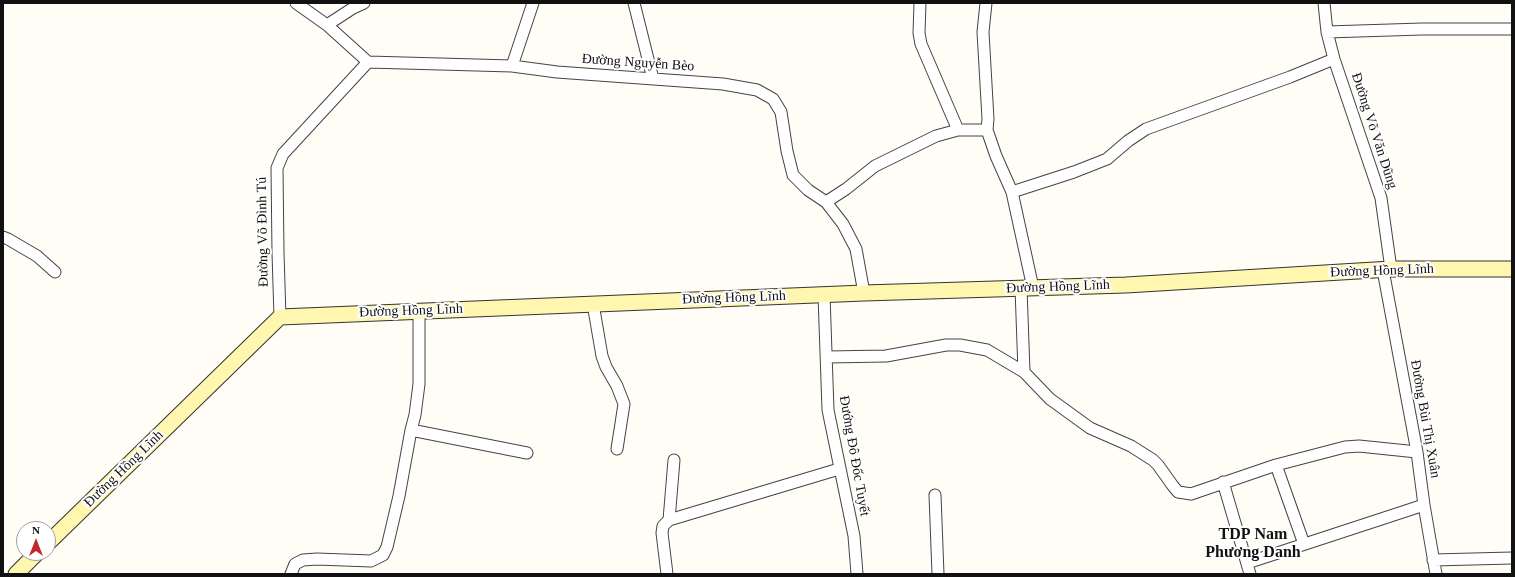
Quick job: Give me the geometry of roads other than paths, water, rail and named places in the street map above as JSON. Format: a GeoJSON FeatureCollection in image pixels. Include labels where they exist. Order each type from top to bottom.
{"type":"FeatureCollection","features":[{"type":"Feature","properties":{"kind":"street"},"geometry":{"type":"LineString","coordinates":[[296,3],[327,25],[368,62]]}},
{"type":"Feature","properties":{"kind":"street"},"geometry":{"type":"LineString","coordinates":[[327,25],[353,8],[364,3]]}},
{"type":"Feature","properties":{"kind":"street"},"geometry":{"type":"LineString","coordinates":[[512,66],[533,3]]}},
{"type":"Feature","properties":{"kind":"street"},"geometry":{"type":"LineString","coordinates":[[634,3],[653,79]]}},
{"type":"Feature","properties":{"kind":"street"},"geometry":{"type":"LineString","coordinates":[[920,3],[919,33],[921,44],[958,130]]}},
{"type":"Feature","properties":{"kind":"street"},"geometry":{"type":"LineString","coordinates":[[986,3],[983,32],[988,119],[987,130],[996,156],[1012,192],[1027,288],[1024,372]]}},
{"type":"Feature","properties":{"kind":"street","name":"Đường Võ Văn Dũng"},"geometry":{"type":"LineString","coordinates":[[1324,3],[1334,59],[1380,198],[1387,269]]}},
{"type":"Feature","properties":{"kind":"street"},"geometry":{"type":"LineString","coordinates":[[1328,32],[1422,29],[1512,29]]}},
{"type":"Feature","properties":{"kind":"street"},"geometry":{"type":"LineString","coordinates":[[1012,192],[1074,172],[1107,159],[1128,141],[1146,129],[1290,77],[1334,59]]}},
{"type":"Feature","properties":{"kind":"street","name":"Đường Nguyễn Bèo"},"geometry":{"type":"LineString","coordinates":[[368,62],[512,66],[557,72],[723,84],[757,90],[774,99],[781,112],[787,151],[793,175],[808,190],[826,202],[843,224],[856,249],[864,293]]}},
{"type":"Feature","properties":{"kind":"street","name":"Đường Võ Đình Tú"},"geometry":{"type":"LineString","coordinates":[[280,317],[277,168],[283,154],[368,62]]}},
{"type":"Feature","properties":{"kind":"street"},"geometry":{"type":"LineString","coordinates":[[826,202],[876,166],[936,136],[958,130],[987,130]]}},
{"type":"Feature","properties":{"kind":"street"},"geometry":{"type":"LineString","coordinates":[[3,237],[37,256],[55,272]]}},
{"type":"Feature","properties":{"kind":"street","name":"Đường Hồng Lĩnh"},"geometry":{"type":"LineString","coordinates":[[56,535],[280,317],[864,293],[1126,285],[1387,269],[1512,268]]}},
{"type":"Feature","properties":{"kind":"street","name":"Đường Bùi Thị Xuân"},"geometry":{"type":"LineString","coordinates":[[1387,269],[1436,574]]}},
{"type":"Feature","properties":{"kind":"street","name":"Đướng Đô Đốc Tuyết"},"geometry":{"type":"LineString","coordinates":[[824,295],[828,410],[854,536],[857,574]]}},
{"type":"Feature","properties":{"kind":"street"},"geometry":{"type":"LineString","coordinates":[[593,304],[602,356],[606,367],[622,396],[624,404],[617,449]]}},
{"type":"Feature","properties":{"kind":"street"},"geometry":{"type":"LineString","coordinates":[[291,574],[295,564],[303,560],[317,559],[371,561],[383,556],[387,547],[399,496],[415,415],[419,384],[419,311]]}},
{"type":"Feature","properties":{"kind":"street"},"geometry":{"type":"LineString","coordinates":[[827,357],[886,356],[946,345],[960,345],[987,350],[1024,372],[1060,408],[1090,428],[1131,446],[1153,460],[1178,492],[1191,494],[1276,465],[1345,447],[1359,446],[1417,452]]}},
{"type":"Feature","properties":{"kind":"street"},"geometry":{"type":"LineString","coordinates":[[411,430],[526,453]]}},
{"type":"Feature","properties":{"kind":"street"},"geometry":{"type":"LineString","coordinates":[[669,520],[674,460]]}},
{"type":"Feature","properties":{"kind":"street"},"geometry":{"type":"LineString","coordinates":[[1276,465],[1304,544]]}},
{"type":"Feature","properties":{"kind":"street"},"geometry":{"type":"LineString","coordinates":[[667,574],[662,533],[663,526],[669,520],[839,469]]}},
{"type":"Feature","properties":{"kind":"street"},"geometry":{"type":"LineString","coordinates":[[1223,482],[1248,569],[1304,544],[1424,505]]}},
{"type":"Feature","properties":{"kind":"street"},"geometry":{"type":"LineString","coordinates":[[935,495],[938,574]]}},
{"type":"Feature","properties":{"kind":"street"},"geometry":{"type":"LineString","coordinates":[[1433,560],[1512,558]]}},
{"type":"Feature","properties":{"kind":"street"},"geometry":{"type":"LineString","coordinates":[[16,574],[29,561]]}},
{"type":"Feature","properties":{"kind":"district","name":"TDP Nam Phương Danh"},"geometry":{"type":"Point","coordinates":[1253,544]}}]}
